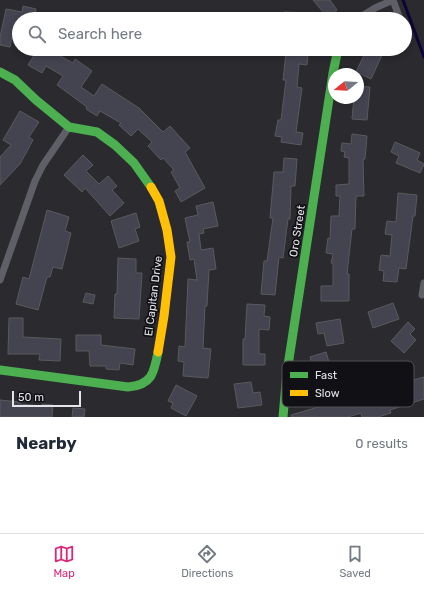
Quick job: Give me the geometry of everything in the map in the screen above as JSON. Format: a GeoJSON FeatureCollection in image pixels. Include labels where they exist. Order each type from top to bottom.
{"type":"FeatureCollection","features":[{"type":"Feature","properties":{"kind":"street"},"geometry":{"type":"LineString","coordinates":[[368,12],[393,0],[397,12]]}},
{"type":"Feature","properties":{"kind":"street","name":"Oro Street"},"geometry":{"type":"LineString","coordinates":[[289,361],[337,56]]}},
{"type":"Feature","properties":{"kind":"street","name":"El Capitan Drive"},"geometry":{"type":"LineString","coordinates":[[0,72],[15,80],[36,100],[70,127],[97,132],[115,145],[134,163],[159,201],[168,230],[171,258],[169,280],[155,367],[147,381],[134,387],[0,370]]}},
{"type":"Feature","properties":{"kind":"street"},"geometry":{"type":"LineString","coordinates":[[0,280],[43,165],[70,127]]}},
{"type":"Feature","properties":{"kind":"street"},"geometry":{"type":"LineString","coordinates":[[422,295],[424,283]]}},
{"type":"Feature","properties":{"kind":"building"},"geometry":{"type":"Polygon","coordinates":[[[313,0],[330,0],[337,10],[335,12],[323,12],[313,0]]]}},
{"type":"Feature","properties":{"kind":"building"},"geometry":{"type":"Polygon","coordinates":[[[23,6],[36,9],[36,12],[22,12],[23,6]]]}},
{"type":"Feature","properties":{"kind":"building"},"geometry":{"type":"Polygon","coordinates":[[[6,9],[22,12],[12,12],[12,38],[10,47],[0,45],[0,37],[6,9]]]}},
{"type":"Feature","properties":{"kind":"building"},"geometry":{"type":"Polygon","coordinates":[[[34,56],[60,56],[73,63],[75,59],[92,71],[81,87],[94,96],[102,84],[139,108],[163,132],[170,126],[190,148],[185,152],[205,188],[181,202],[175,191],[180,188],[171,172],[174,170],[163,158],[161,160],[148,146],[152,142],[138,129],[131,136],[119,125],[121,123],[100,111],[97,116],[86,109],[87,107],[57,85],[63,76],[46,66],[42,73],[28,65],[34,56]]]}},
{"type":"Feature","properties":{"kind":"building"},"geometry":{"type":"Polygon","coordinates":[[[286,56],[308,56],[307,65],[299,64],[297,87],[302,88],[296,132],[303,133],[301,145],[281,142],[282,137],[275,136],[278,120],[281,120],[286,80],[283,80],[286,56]]]}},
{"type":"Feature","properties":{"kind":"building"},"geometry":{"type":"Polygon","coordinates":[[[364,56],[382,56],[371,79],[364,76],[364,68],[358,68],[364,56]]]}},
{"type":"Feature","properties":{"kind":"building"},"geometry":{"type":"Polygon","coordinates":[[[364,86],[370,87],[367,120],[352,119],[353,104],[364,104],[364,86]]]}},
{"type":"Feature","properties":{"kind":"building"},"geometry":{"type":"Polygon","coordinates":[[[20,111],[39,122],[29,137],[33,140],[20,164],[0,185],[0,157],[11,145],[3,140],[20,111]]]}},
{"type":"Feature","properties":{"kind":"building"},"geometry":{"type":"Polygon","coordinates":[[[352,134],[367,136],[365,159],[363,159],[364,196],[356,196],[355,229],[352,229],[347,274],[349,274],[349,301],[321,301],[321,286],[333,286],[333,263],[331,263],[333,254],[326,253],[328,238],[330,239],[331,216],[339,216],[340,196],[336,196],[336,185],[349,184],[349,158],[344,157],[345,152],[341,151],[342,143],[351,144],[352,134]]]}},
{"type":"Feature","properties":{"kind":"building"},"geometry":{"type":"Polygon","coordinates":[[[395,142],[420,153],[417,160],[424,164],[420,173],[396,163],[399,156],[391,152],[395,142]]]}},
{"type":"Feature","properties":{"kind":"building"},"geometry":{"type":"Polygon","coordinates":[[[83,155],[93,165],[86,171],[99,184],[108,176],[117,186],[112,190],[124,203],[110,216],[85,188],[82,192],[64,175],[83,155]]]}},
{"type":"Feature","properties":{"kind":"building"},"geometry":{"type":"Polygon","coordinates":[[[284,158],[297,159],[295,186],[291,186],[290,219],[288,219],[283,258],[279,257],[275,295],[261,294],[264,261],[267,261],[273,218],[270,218],[274,172],[283,172],[284,158]]]}},
{"type":"Feature","properties":{"kind":"building"},"geometry":{"type":"Polygon","coordinates":[[[398,193],[417,195],[406,269],[399,268],[397,282],[383,281],[384,271],[379,270],[381,255],[390,256],[392,235],[385,234],[387,221],[396,222],[398,193]]]}},
{"type":"Feature","properties":{"kind":"building"},"geometry":{"type":"Polygon","coordinates":[[[213,202],[218,226],[203,229],[204,233],[199,234],[201,250],[213,248],[216,269],[209,270],[207,306],[205,306],[203,348],[211,349],[208,378],[183,376],[184,362],[178,361],[179,346],[185,347],[188,279],[197,280],[194,259],[190,260],[187,242],[190,242],[185,218],[198,215],[196,206],[213,202]]]}},
{"type":"Feature","properties":{"kind":"building"},"geometry":{"type":"Polygon","coordinates":[[[47,210],[69,217],[65,231],[71,233],[62,269],[53,267],[50,277],[47,277],[38,310],[16,304],[23,277],[29,279],[47,210]]]}},
{"type":"Feature","properties":{"kind":"building"},"geometry":{"type":"Polygon","coordinates":[[[136,213],[140,227],[135,229],[139,241],[119,248],[111,221],[136,213]]]}},
{"type":"Feature","properties":{"kind":"building"},"geometry":{"type":"Polygon","coordinates":[[[118,258],[136,259],[136,273],[142,273],[139,319],[114,318],[115,294],[117,294],[118,258]]]}},
{"type":"Feature","properties":{"kind":"building"},"geometry":{"type":"Polygon","coordinates":[[[86,293],[95,295],[93,304],[83,302],[86,293]]]}},
{"type":"Feature","properties":{"kind":"building"},"geometry":{"type":"Polygon","coordinates":[[[393,303],[399,319],[373,328],[368,312],[393,303]]]}},
{"type":"Feature","properties":{"kind":"building"},"geometry":{"type":"Polygon","coordinates":[[[247,304],[265,305],[264,316],[270,317],[269,330],[259,329],[259,354],[265,354],[265,365],[243,365],[243,339],[245,339],[247,304]]]}},
{"type":"Feature","properties":{"kind":"building"},"geometry":{"type":"Polygon","coordinates":[[[9,318],[23,318],[23,337],[61,339],[60,361],[39,360],[40,354],[8,354],[9,318]]]}},
{"type":"Feature","properties":{"kind":"building"},"geometry":{"type":"Polygon","coordinates":[[[340,319],[344,343],[327,346],[324,333],[318,334],[316,323],[340,319]]]}},
{"type":"Feature","properties":{"kind":"building"},"geometry":{"type":"Polygon","coordinates":[[[408,322],[415,329],[410,334],[416,340],[404,353],[391,341],[408,322]]]}},
{"type":"Feature","properties":{"kind":"building"},"geometry":{"type":"Polygon","coordinates":[[[76,335],[101,335],[101,345],[135,349],[133,365],[120,363],[119,370],[106,369],[106,366],[90,366],[89,351],[76,351],[76,335]]]}},
{"type":"Feature","properties":{"kind":"building"},"geometry":{"type":"Polygon","coordinates":[[[326,352],[329,361],[311,361],[310,357],[326,352]]]}},
{"type":"Feature","properties":{"kind":"building"},"geometry":{"type":"Polygon","coordinates":[[[424,377],[424,399],[414,402],[414,380],[424,377]]]}},
{"type":"Feature","properties":{"kind":"building"},"geometry":{"type":"Polygon","coordinates":[[[251,382],[253,393],[260,392],[262,405],[238,408],[234,384],[251,382]]]}},
{"type":"Feature","properties":{"kind":"building"},"geometry":{"type":"Polygon","coordinates":[[[176,385],[197,396],[186,416],[171,408],[173,403],[168,401],[176,385]]]}},
{"type":"Feature","properties":{"kind":"building"},"geometry":{"type":"Polygon","coordinates":[[[0,400],[20,402],[20,404],[42,406],[42,404],[53,405],[52,417],[0,417],[0,400]]]}},
{"type":"Feature","properties":{"kind":"building"},"geometry":{"type":"Polygon","coordinates":[[[318,407],[399,407],[390,410],[391,413],[378,417],[362,417],[361,413],[348,417],[291,417],[291,415],[318,407]]]}},
{"type":"Feature","properties":{"kind":"building"},"geometry":{"type":"Polygon","coordinates":[[[73,408],[85,409],[84,417],[72,417],[73,408]]]}},
{"type":"Feature","properties":{"kind":"waterway"},"geometry":{"type":"LineString","coordinates":[[403,0],[407,12]]}},
{"type":"Feature","properties":{"kind":"waterway"},"geometry":{"type":"LineString","coordinates":[[412,24],[424,57]]}},
{"type":"Feature","properties":{"kind":"traffic: fast"},"geometry":{"type":"LineString","coordinates":[[289,361],[337,56]]}},
{"type":"Feature","properties":{"kind":"traffic: fast"},"geometry":{"type":"LineString","coordinates":[[0,72],[15,80],[36,100],[69,127],[97,132],[115,145],[134,163],[151,187]]}},
{"type":"Feature","properties":{"kind":"traffic: fast"},"geometry":{"type":"LineString","coordinates":[[0,370],[128,387],[136,386],[147,381],[153,372],[158,352]]}},
{"type":"Feature","properties":{"kind":"traffic: fast"},"geometry":{"type":"LineString","coordinates":[[283,417],[284,407]]}},
{"type":"Feature","properties":{"kind":"traffic: slow"},"geometry":{"type":"LineString","coordinates":[[151,187],[159,201],[167,230],[171,257],[158,352]]}}]}
